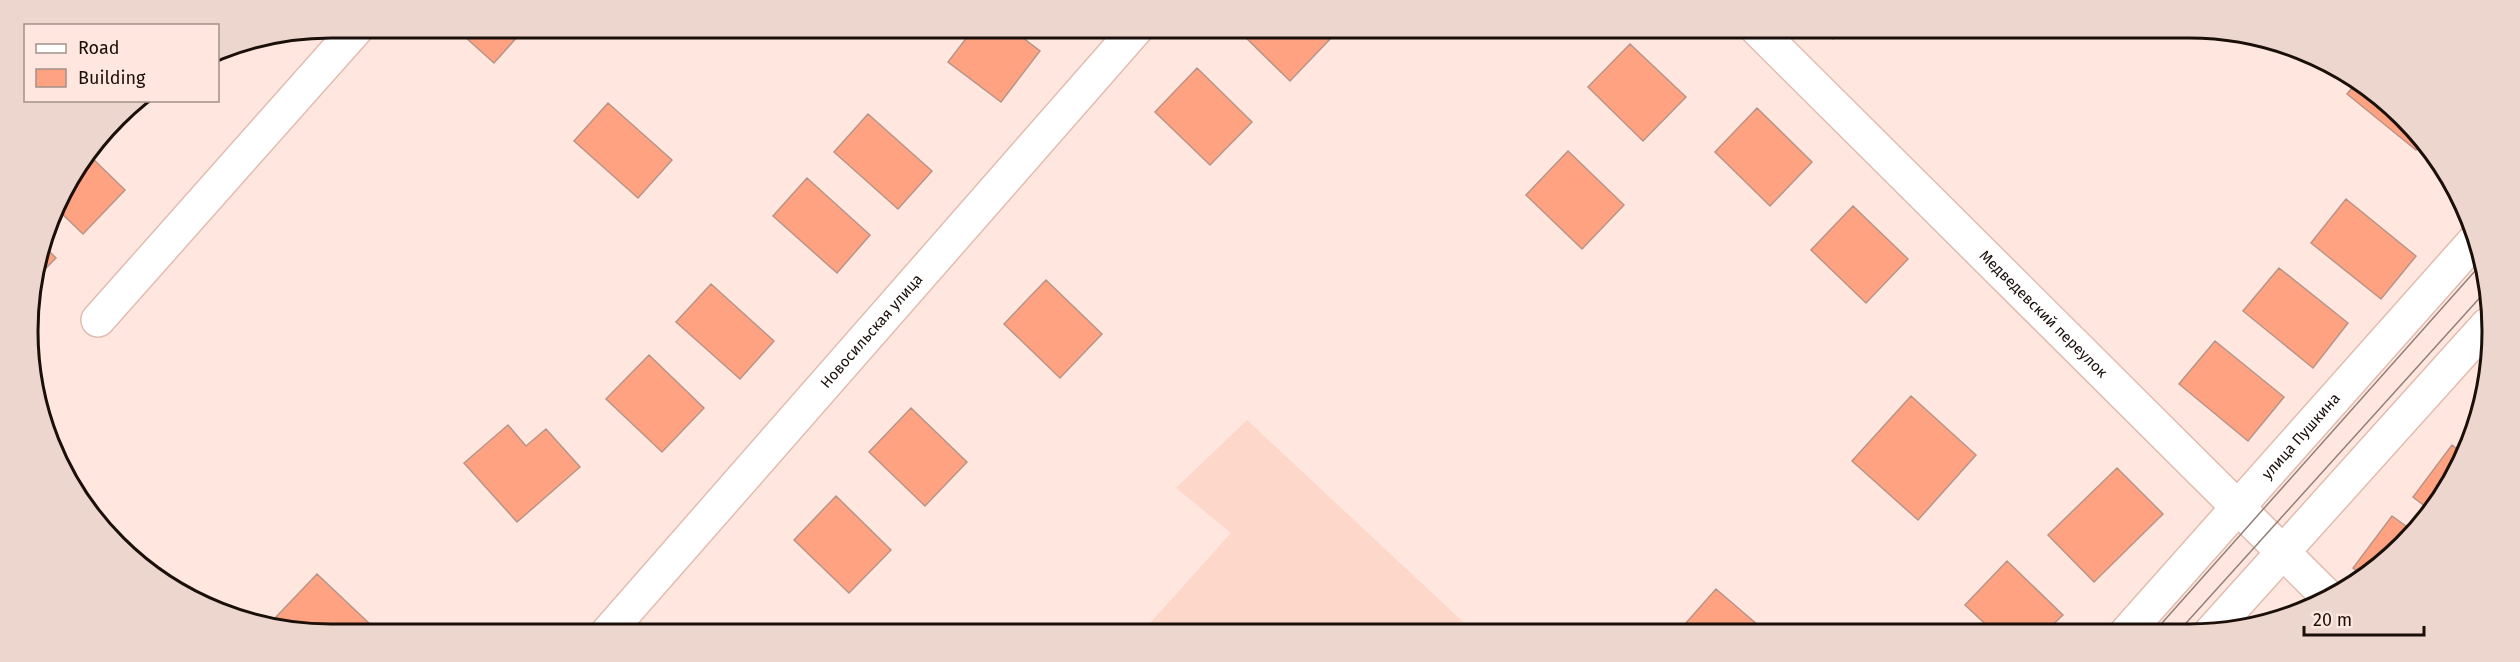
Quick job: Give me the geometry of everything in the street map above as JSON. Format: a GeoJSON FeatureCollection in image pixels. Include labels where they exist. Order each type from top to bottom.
{"type":"FeatureCollection","features":[{"type":"Feature","properties":{"kind":"street"},"geometry":{"type":"LineString","coordinates":[[98,320],[348,38]]}},
{"type":"Feature","properties":{"kind":"street","name":"Новосильская улица"},"geometry":{"type":"LineString","coordinates":[[615,624],[1128,38]]}},
{"type":"Feature","properties":{"kind":"street","name":"Медведевский переулок"},"geometry":{"type":"LineString","coordinates":[[1766,38],[2323,592]]}},
{"type":"Feature","properties":{"kind":"street","name":"улица Пушкина"},"geometry":{"type":"LineString","coordinates":[[2134,624],[2470,246]]}},
{"type":"Feature","properties":{"kind":"street"},"geometry":{"type":"LineString","coordinates":[[2219,623],[2482,331]]}},
{"type":"Feature","properties":{"kind":"shaded area"},"geometry":{"type":"Polygon","coordinates":[[[1247,420],[1465,624],[1149,624],[1231,533],[1176,488],[1247,420]]]}},
{"type":"Feature","properties":{"kind":"building"},"geometry":{"type":"Polygon","coordinates":[[[466,38],[516,38],[494,63],[466,38]]]}},
{"type":"Feature","properties":{"kind":"building"},"geometry":{"type":"Polygon","coordinates":[[[966,38],[1023,38],[1040,51],[1001,102],[948,62],[966,38]]]}},
{"type":"Feature","properties":{"kind":"building"},"geometry":{"type":"Polygon","coordinates":[[[1246,38],[1331,38],[1290,81],[1246,38]]]}},
{"type":"Feature","properties":{"kind":"building"},"geometry":{"type":"Polygon","coordinates":[[[1630,44],[1686,97],[1643,141],[1588,87],[1630,44]]]}},
{"type":"Feature","properties":{"kind":"building"},"geometry":{"type":"Polygon","coordinates":[[[1197,68],[1252,122],[1210,165],[1155,112],[1197,68]]]}},
{"type":"Feature","properties":{"kind":"building"},"geometry":{"type":"Polygon","coordinates":[[[2353,87],[2368,98],[2397,123],[2418,147],[2416,150],[2347,94],[2353,87]]]}},
{"type":"Feature","properties":{"kind":"building"},"geometry":{"type":"Polygon","coordinates":[[[608,103],[672,160],[638,198],[574,141],[608,103]]]}},
{"type":"Feature","properties":{"kind":"building"},"geometry":{"type":"Polygon","coordinates":[[[1757,108],[1812,162],[1770,206],[1715,152],[1757,108]]]}},
{"type":"Feature","properties":{"kind":"building"},"geometry":{"type":"Polygon","coordinates":[[[868,114],[932,171],[898,209],[834,152],[868,114]]]}},
{"type":"Feature","properties":{"kind":"building"},"geometry":{"type":"Polygon","coordinates":[[[1568,151],[1624,205],[1582,249],[1526,195],[1568,151]]]}},
{"type":"Feature","properties":{"kind":"building"},"geometry":{"type":"Polygon","coordinates":[[[93,159],[125,190],[83,234],[62,214],[77,184],[93,159]]]}},
{"type":"Feature","properties":{"kind":"building"},"geometry":{"type":"Polygon","coordinates":[[[807,178],[870,235],[837,273],[773,216],[807,178]]]}},
{"type":"Feature","properties":{"kind":"building"},"geometry":{"type":"Polygon","coordinates":[[[2346,199],[2416,256],[2381,299],[2311,243],[2346,199]]]}},
{"type":"Feature","properties":{"kind":"building"},"geometry":{"type":"Polygon","coordinates":[[[1853,206],[1908,259],[1866,303],[1811,250],[1853,206]]]}},
{"type":"Feature","properties":{"kind":"building"},"geometry":{"type":"Polygon","coordinates":[[[49,251],[56,258],[44,270],[49,251]]]}},
{"type":"Feature","properties":{"kind":"building"},"geometry":{"type":"Polygon","coordinates":[[[2279,268],[2348,323],[2313,368],[2243,311],[2279,268]]]}},
{"type":"Feature","properties":{"kind":"building"},"geometry":{"type":"Polygon","coordinates":[[[1046,280],[1102,334],[1060,378],[1004,324],[1046,280]]]}},
{"type":"Feature","properties":{"kind":"building"},"geometry":{"type":"Polygon","coordinates":[[[711,284],[774,341],[740,379],[676,322],[711,284]]]}},
{"type":"Feature","properties":{"kind":"building"},"geometry":{"type":"Polygon","coordinates":[[[2215,341],[2284,397],[2248,441],[2179,384],[2215,341]]]}},
{"type":"Feature","properties":{"kind":"building"},"geometry":{"type":"Polygon","coordinates":[[[649,355],[704,408],[662,452],[606,399],[649,355]]]}},
{"type":"Feature","properties":{"kind":"building"},"geometry":{"type":"Polygon","coordinates":[[[1911,396],[1976,455],[1918,520],[1852,461],[1911,396]]]}},
{"type":"Feature","properties":{"kind":"building"},"geometry":{"type":"Polygon","coordinates":[[[911,408],[967,462],[925,506],[869,452],[911,408]]]}},
{"type":"Feature","properties":{"kind":"building"},"geometry":{"type":"Polygon","coordinates":[[[508,425],[526,446],[546,429],[580,467],[517,522],[464,463],[508,425]]]}},
{"type":"Feature","properties":{"kind":"building"},"geometry":{"type":"Polygon","coordinates":[[[2452,445],[2457,449],[2443,478],[2425,506],[2413,497],[2452,445]]]}},
{"type":"Feature","properties":{"kind":"building"},"geometry":{"type":"Polygon","coordinates":[[[2117,468],[2163,514],[2094,582],[2048,535],[2117,468]]]}},
{"type":"Feature","properties":{"kind":"building"},"geometry":{"type":"Polygon","coordinates":[[[836,496],[891,550],[849,593],[794,540],[836,496]]]}},
{"type":"Feature","properties":{"kind":"building"},"geometry":{"type":"Polygon","coordinates":[[[2392,516],[2408,527],[2368,564],[2358,571],[2353,568],[2392,516]]]}},
{"type":"Feature","properties":{"kind":"building"},"geometry":{"type":"Polygon","coordinates":[[[2007,561],[2063,615],[2053,624],[1985,624],[1965,605],[2007,561]]]}},
{"type":"Feature","properties":{"kind":"building"},"geometry":{"type":"Polygon","coordinates":[[[317,574],[370,624],[312,624],[279,620],[276,617],[317,574]]]}},
{"type":"Feature","properties":{"kind":"building"},"geometry":{"type":"Polygon","coordinates":[[[1716,589],[1757,624],[1685,624],[1716,589]]]}},
{"type":"Feature","properties":{"kind":"tram line"},"geometry":{"type":"LineString","coordinates":[[2161,624],[2476,270]]}},
{"type":"Feature","properties":{"kind":"tram line"},"geometry":{"type":"LineString","coordinates":[[2185,624],[2480,297]]}}]}
